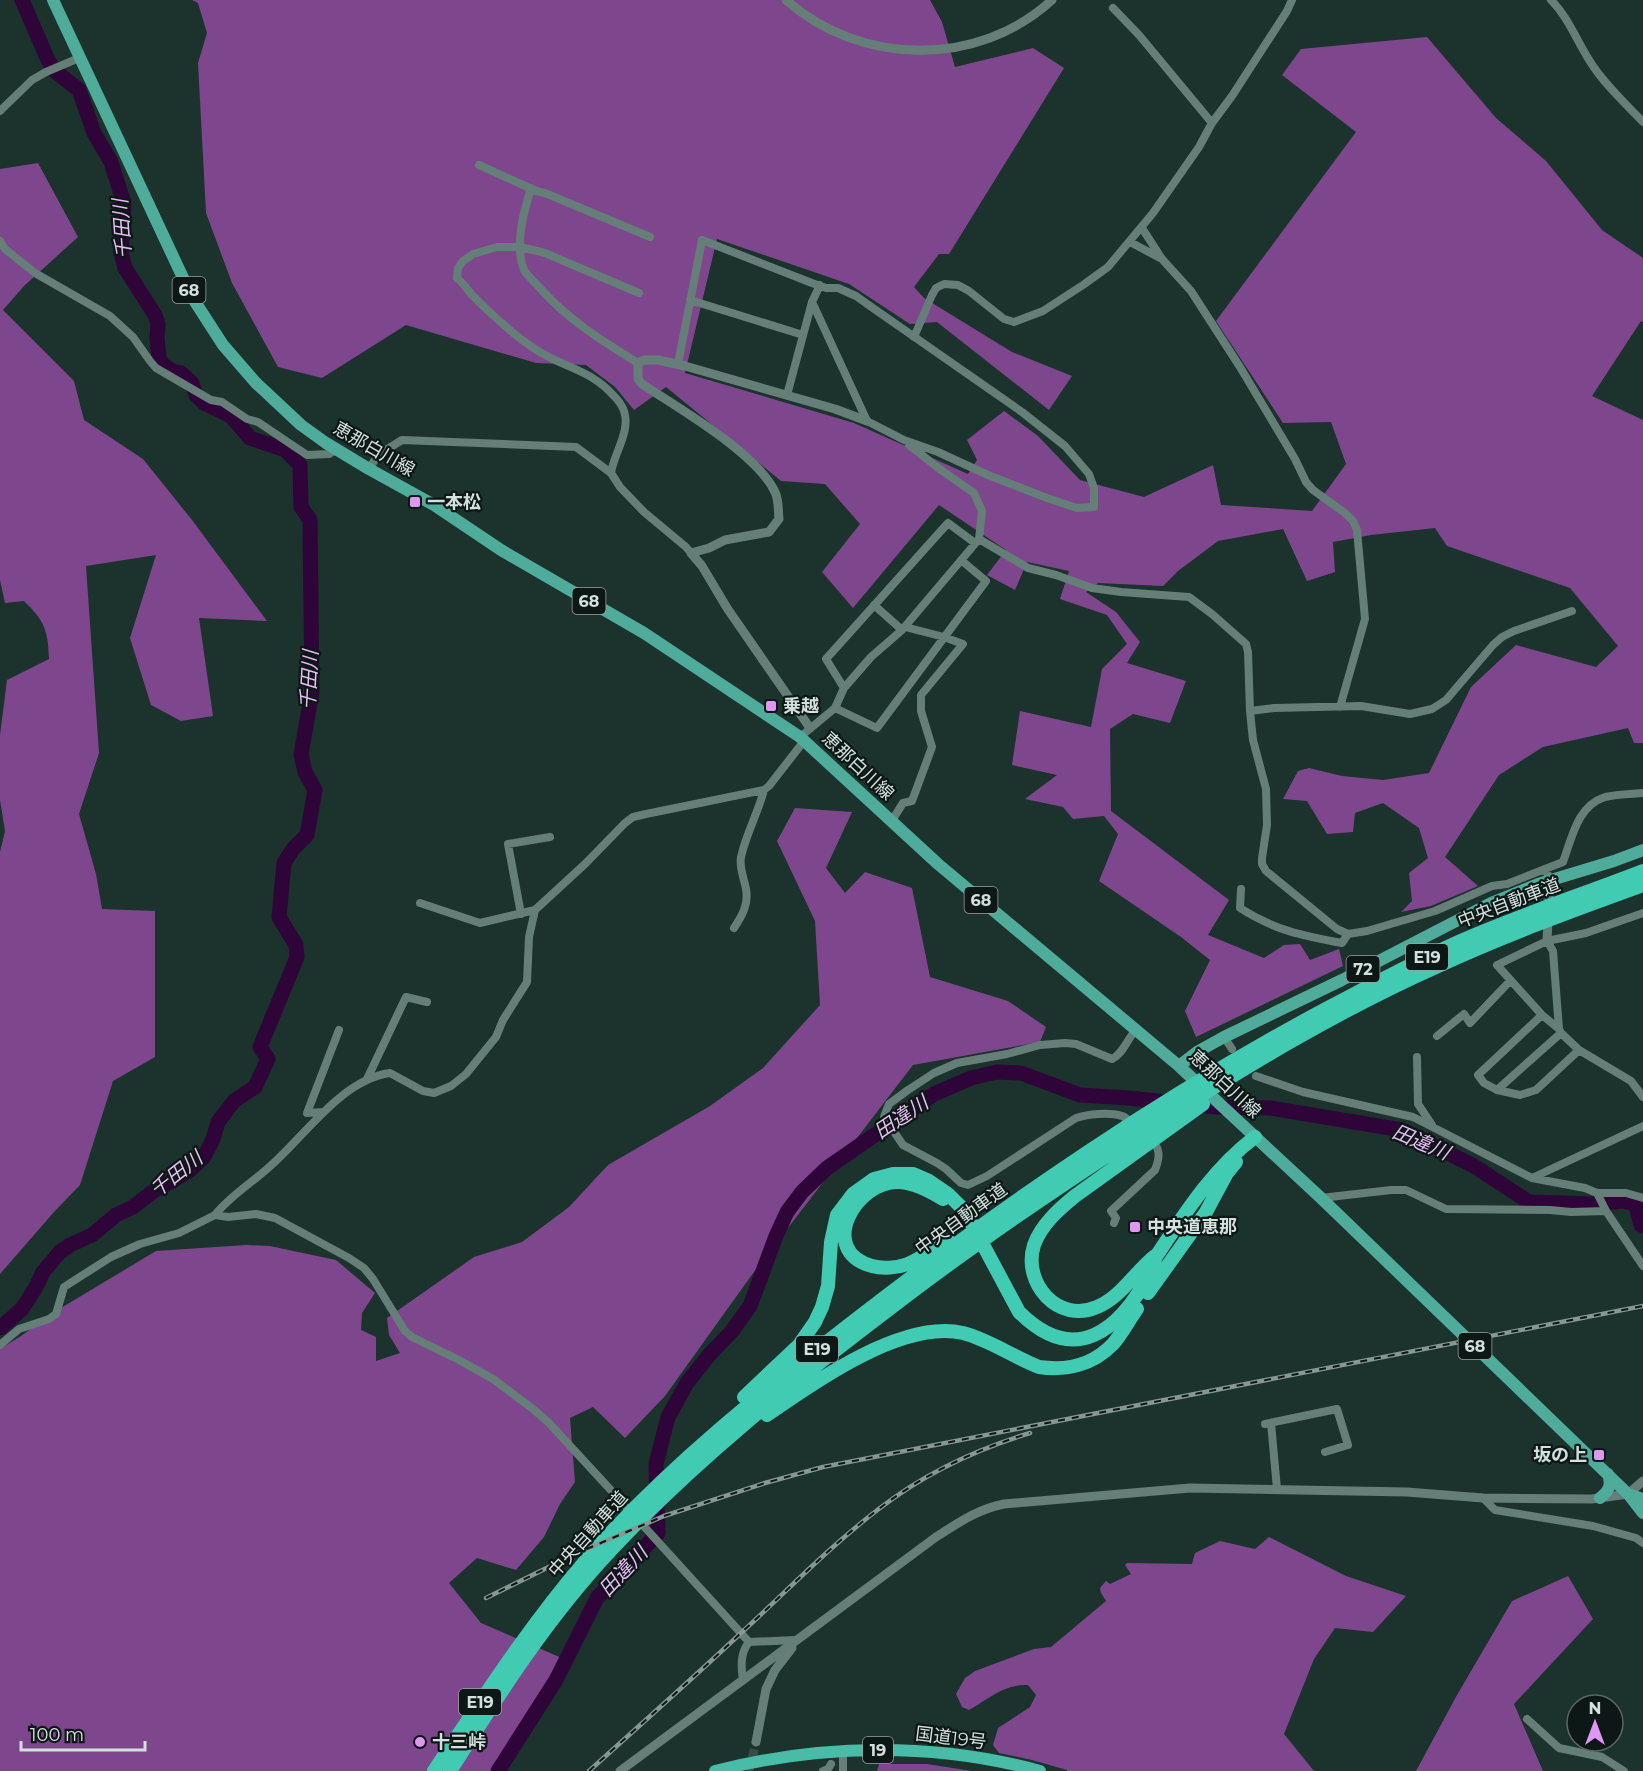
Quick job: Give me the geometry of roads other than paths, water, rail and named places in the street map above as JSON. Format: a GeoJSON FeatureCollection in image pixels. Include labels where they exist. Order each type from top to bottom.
{"type":"FeatureCollection","features":[{"type":"Feature","properties":{"kind":"highway","name":"中央自動車道"},"geometry":{"type":"LineString","coordinates":[[987,1223],[1127,1142],[1228,1075],[1399,970],[1511,921],[1643,871]]}},
{"type":"Feature","properties":{"kind":"highway","name":"中央自動車道"},"geometry":{"type":"LineString","coordinates":[[1228,1075],[1339,1015],[1436,967],[1499,939],[1643,885]]}},
{"type":"Feature","properties":{"kind":"highway"},"geometry":{"type":"LineString","coordinates":[[1228,1075],[1127,1142],[1075,1196],[1061,1207],[1044,1228],[1033,1253],[1033,1274],[1042,1292],[1053,1302],[1073,1310],[1098,1307],[1112,1298],[1156,1255],[1211,1178],[1237,1150],[1255,1137]]}},
{"type":"Feature","properties":{"kind":"highway"},"geometry":{"type":"LineString","coordinates":[[694,1466],[806,1388],[870,1352],[927,1332],[953,1332],[981,1340],[1039,1366],[1049,1368],[1071,1368],[1089,1362],[1115,1343],[1154,1282],[1206,1212],[1227,1173],[1255,1137]]}},
{"type":"Feature","properties":{"kind":"highway","name":"中央自動車道"},"geometry":{"type":"LineString","coordinates":[[450,1771],[531,1638],[554,1616],[622,1540],[632,1539],[694,1466],[760,1395],[952,1247],[1075,1160],[1127,1142]]}},
{"type":"Feature","properties":{"kind":"highway"},"geometry":{"type":"LineString","coordinates":[[694,1466],[714,1427],[799,1345],[815,1322],[828,1286],[831,1242],[837,1215],[854,1194],[874,1179],[893,1174],[913,1174],[929,1180],[948,1194],[965,1211],[1019,1312],[1030,1323],[1056,1337],[1070,1339],[1090,1337],[1111,1325],[1141,1287],[1151,1271],[1156,1255]]}},
{"type":"Feature","properties":{"kind":"highway"},"geometry":{"type":"LineString","coordinates":[[952,1247],[907,1264],[879,1268],[858,1261],[850,1252],[846,1246],[844,1228],[849,1213],[856,1203],[877,1188],[899,1182],[916,1185],[946,1202],[956,1214],[1011,1314],[1032,1335],[1049,1344],[1085,1347],[1104,1341],[1122,1331]]}},
{"type":"Feature","properties":{"kind":"highway","name":"中央自動車道"},"geometry":{"type":"LineString","coordinates":[[434,1771],[586,1559],[617,1525],[694,1466]]}},
{"type":"Feature","properties":{"kind":"highway","name":"国道19号"},"geometry":{"type":"LineString","coordinates":[[715,1771],[741,1764],[805,1754],[880,1750],[964,1755],[1016,1764],[1040,1771]]}},
{"type":"Feature","properties":{"kind":"highway","name":"国道19号"},"geometry":{"type":"LineString","coordinates":[[737,1771],[787,1761],[877,1754],[935,1756],[994,1764],[1025,1771]]}},
{"type":"Feature","properties":{"kind":"main road","name":"恵那白川線"},"geometry":{"type":"LineString","coordinates":[[53,0],[192,297],[233,359],[256,383],[301,425],[337,449],[434,505],[501,550],[644,633],[802,740],[938,864],[1179,1066],[1321,1198],[1628,1494],[1643,1499]]}},
{"type":"Feature","properties":{"kind":"main road","name":"72"},"geometry":{"type":"LineString","coordinates":[[1179,1066],[1197,1052],[1224,1037],[1342,980],[1491,903],[1549,877],[1614,861],[1643,850]]}},
{"type":"Feature","properties":{"kind":"main road"},"geometry":{"type":"LineString","coordinates":[[1600,1498],[1608,1492],[1610,1486],[1608,1474]]}},
{"type":"Feature","properties":{"kind":"main road"},"geometry":{"type":"LineString","coordinates":[[1628,1494],[1643,1514]]}},
{"type":"Feature","properties":{"kind":"street"},"geometry":{"type":"LineString","coordinates":[[786,0],[820,24],[849,38],[882,47],[922,51],[964,46],[998,36],[1030,17],[1052,0]]}},
{"type":"Feature","properties":{"kind":"street"},"geometry":{"type":"LineString","coordinates":[[914,337],[932,295],[936,288],[944,284],[958,285],[969,291],[1004,320],[1014,322],[1043,311],[1108,267],[1142,228],[1199,147],[1212,123],[1232,96],[1292,0]]}},
{"type":"Feature","properties":{"kind":"street"},"geometry":{"type":"LineString","coordinates":[[1551,0],[1570,24],[1591,63],[1643,122]]}},
{"type":"Feature","properties":{"kind":"street"},"geometry":{"type":"LineString","coordinates":[[1113,8],[1139,35],[1212,123]]}},
{"type":"Feature","properties":{"kind":"street"},"geometry":{"type":"LineString","coordinates":[[0,111],[24,86],[46,72],[79,58]]}},
{"type":"Feature","properties":{"kind":"street"},"geometry":{"type":"LineString","coordinates":[[479,165],[650,237]]}},
{"type":"Feature","properties":{"kind":"street"},"geometry":{"type":"LineString","coordinates":[[531,188],[524,213],[520,247],[524,271],[548,298],[574,321],[638,363]]}},
{"type":"Feature","properties":{"kind":"street"},"geometry":{"type":"LineString","coordinates":[[1142,228],[1162,259],[1191,291],[1240,366],[1295,459],[1306,482],[1313,490],[1345,513],[1353,521],[1357,530],[1365,619],[1340,706]]}},
{"type":"Feature","properties":{"kind":"street"},"geometry":{"type":"LineString","coordinates":[[638,363],[644,360],[658,360],[678,364],[788,395],[867,421],[904,440],[1047,498],[1077,508],[1094,507],[1094,488],[1089,474],[1065,446],[1022,412],[856,296],[838,288],[820,285],[702,240],[678,364]]}},
{"type":"Feature","properties":{"kind":"street"},"geometry":{"type":"LineString","coordinates":[[0,242],[5,249],[35,273],[110,316],[133,337],[156,368],[202,395],[222,402],[247,419],[258,422],[307,455],[329,454],[337,449]]}},
{"type":"Feature","properties":{"kind":"street"},"geometry":{"type":"LineString","coordinates":[[1130,242],[1162,259]]}},
{"type":"Feature","properties":{"kind":"street"},"geometry":{"type":"LineString","coordinates":[[611,473],[627,422],[624,409],[619,402],[605,386],[590,375],[537,350],[505,327],[457,278],[458,268],[473,254],[497,247],[520,247],[545,253],[639,293]]}},
{"type":"Feature","properties":{"kind":"street"},"geometry":{"type":"LineString","coordinates":[[788,395],[812,302],[820,285]]}},
{"type":"Feature","properties":{"kind":"street"},"geometry":{"type":"LineString","coordinates":[[690,300],[803,335]]}},
{"type":"Feature","properties":{"kind":"street"},"geometry":{"type":"LineString","coordinates":[[812,302],[867,421]]}},
{"type":"Feature","properties":{"kind":"street"},"geometry":{"type":"LineString","coordinates":[[638,363],[638,379],[642,384],[696,419],[745,456],[766,478],[777,499],[779,519],[769,532],[725,540],[691,553]]}},
{"type":"Feature","properties":{"kind":"street"},"geometry":{"type":"LineString","coordinates":[[369,469],[378,455],[402,440],[576,447],[611,473],[620,487],[644,512],[686,547],[702,566],[726,608],[810,728]]}},
{"type":"Feature","properties":{"kind":"street"},"geometry":{"type":"LineString","coordinates":[[420,903],[480,922],[535,910],[633,817],[764,790],[769,786],[810,728],[835,708],[844,688],[871,657],[903,629],[977,541],[982,511],[974,493],[904,440]]}},
{"type":"Feature","properties":{"kind":"street"},"geometry":{"type":"LineString","coordinates":[[844,688],[826,659],[948,523],[1028,568],[1092,588],[1120,592],[1183,595],[1193,599],[1246,644],[1253,740],[1266,789],[1267,825],[1263,864],[1266,871],[1336,929],[1348,934],[1367,931],[1434,911],[1492,886],[1549,877],[1563,862],[1578,819],[1590,805],[1605,797],[1643,793]]}},
{"type":"Feature","properties":{"kind":"street"},"geometry":{"type":"LineString","coordinates":[[835,708],[877,728],[986,581],[961,560]]}},
{"type":"Feature","properties":{"kind":"street"},"geometry":{"type":"LineString","coordinates":[[874,605],[903,629],[944,637],[963,644],[921,695],[921,711],[932,747],[912,801],[903,803],[891,822]]}},
{"type":"Feature","properties":{"kind":"street"},"geometry":{"type":"LineString","coordinates":[[1250,711],[1340,706],[1361,706],[1410,714],[1432,710],[1446,700],[1502,637],[1572,611]]}},
{"type":"Feature","properties":{"kind":"street"},"geometry":{"type":"LineString","coordinates":[[734,928],[743,914],[747,897],[740,859],[764,790]]}},
{"type":"Feature","properties":{"kind":"street"},"geometry":{"type":"LineString","coordinates":[[520,914],[508,843],[550,837]]}},
{"type":"Feature","properties":{"kind":"street"},"geometry":{"type":"LineString","coordinates":[[1549,877],[1546,939],[1552,951],[1560,1031]]}},
{"type":"Feature","properties":{"kind":"street"},"geometry":{"type":"LineString","coordinates":[[1241,889],[1240,908],[1270,925],[1299,936],[1342,943],[1348,934]]}},
{"type":"Feature","properties":{"kind":"street"},"geometry":{"type":"LineString","coordinates":[[0,1345],[19,1329],[49,1319],[56,1314],[64,1287],[111,1257],[140,1244],[179,1233],[215,1215],[223,1205],[275,1162],[323,1112],[351,1088],[366,1079],[390,1073],[423,1091],[434,1093],[451,1086],[465,1074],[496,1037],[503,1020],[527,982],[529,937],[535,910]]}},
{"type":"Feature","properties":{"kind":"street"},"geometry":{"type":"LineString","coordinates":[[1643,913],[1586,933],[1546,939],[1497,965],[1542,1015],[1579,1050],[1631,1081],[1643,1097]]}},
{"type":"Feature","properties":{"kind":"street"},"geometry":{"type":"LineString","coordinates":[[1437,1036],[1464,1014],[1470,1023],[1510,981]]}},
{"type":"Feature","properties":{"kind":"street"},"geometry":{"type":"LineString","coordinates":[[366,1079],[406,997],[427,1002]]}},
{"type":"Feature","properties":{"kind":"street"},"geometry":{"type":"LineString","coordinates":[[1542,1015],[1478,1076],[1484,1083],[1497,1090],[1520,1095],[1536,1090],[1579,1050]]}},
{"type":"Feature","properties":{"kind":"street"},"geometry":{"type":"LineString","coordinates":[[323,1112],[307,1113],[339,1030]]}},
{"type":"Feature","properties":{"kind":"street"},"geometry":{"type":"LineString","coordinates":[[1114,1223],[1116,1218],[1111,1211],[1155,1170],[1160,1152],[1156,1144],[1124,1116],[1095,1114],[1076,1118],[987,1176],[968,1185],[961,1183],[937,1162],[903,1145],[885,1117],[889,1104],[934,1073],[957,1063],[1007,1054],[1040,1045],[1065,1043],[1076,1044],[1112,1059],[1116,1058],[1136,1030]]}},
{"type":"Feature","properties":{"kind":"street"},"geometry":{"type":"LineString","coordinates":[[1497,1090],[1560,1031]]}},
{"type":"Feature","properties":{"kind":"street"},"geometry":{"type":"LineString","coordinates":[[1224,1037],[1232,1049]]}},
{"type":"Feature","properties":{"kind":"street"},"geometry":{"type":"LineString","coordinates":[[1417,1058],[1418,1104],[1432,1127]]}},
{"type":"Feature","properties":{"kind":"street"},"geometry":{"type":"LineString","coordinates":[[1256,1076],[1304,1092],[1413,1117],[1532,1178],[1585,1188],[1597,1193],[1626,1193],[1643,1198]]}},
{"type":"Feature","properties":{"kind":"street"},"geometry":{"type":"LineString","coordinates":[[1532,1178],[1643,1126]]}},
{"type":"Feature","properties":{"kind":"street"},"geometry":{"type":"LineString","coordinates":[[1321,1198],[1406,1190],[1446,1209],[1606,1211]]}},
{"type":"Feature","properties":{"kind":"street"},"geometry":{"type":"LineString","coordinates":[[1597,1193],[1606,1211],[1643,1266]]}},
{"type":"Feature","properties":{"kind":"street"},"geometry":{"type":"LineString","coordinates":[[215,1215],[228,1217],[256,1214],[275,1218],[356,1262],[374,1279],[405,1332],[493,1379],[549,1423],[749,1642]]}},
{"type":"Feature","properties":{"kind":"street"},"geometry":{"type":"LineString","coordinates":[[1277,1489],[1268,1423],[1337,1409],[1348,1446],[1325,1452]]}},
{"type":"Feature","properties":{"kind":"street"},"geometry":{"type":"LineString","coordinates":[[620,1771],[936,1536],[967,1517],[991,1507],[1106,1494],[1190,1488],[1407,1492],[1484,1498],[1600,1498],[1628,1494],[1643,1481]]}},
{"type":"Feature","properties":{"kind":"street"},"geometry":{"type":"LineString","coordinates":[[1484,1498],[1495,1510],[1593,1526],[1636,1538],[1643,1543]]}},
{"type":"Feature","properties":{"kind":"street"},"geometry":{"type":"LineString","coordinates":[[747,1678],[741,1668],[744,1648],[749,1642],[796,1640]]}},
{"type":"Feature","properties":{"kind":"street"},"geometry":{"type":"LineString","coordinates":[[756,1742],[766,1689],[775,1670],[796,1640]]}},
{"type":"Feature","properties":{"kind":"street"},"geometry":{"type":"LineString","coordinates":[[747,1678],[757,1676],[762,1678],[766,1689]]}},
{"type":"Feature","properties":{"kind":"street"},"geometry":{"type":"LineString","coordinates":[[1527,1719],[1559,1748],[1602,1756],[1624,1771]]}},
{"type":"Feature","properties":{"kind":"street"},"geometry":{"type":"LineString","coordinates":[[843,1756],[843,1771]]}},
{"type":"Feature","properties":{"kind":"street"},"geometry":{"type":"LineString","coordinates":[[823,1771],[831,1764]]}},
{"type":"Feature","properties":{"kind":"waterway","name":"千田川"},"geometry":{"type":"LineString","coordinates":[[0,1328],[22,1309],[43,1272],[60,1252],[92,1235],[116,1215],[133,1207],[155,1190],[190,1170],[204,1157],[218,1122],[234,1101],[255,1087],[268,1059],[260,1047],[297,957],[296,945],[279,917],[284,863],[293,849],[307,835],[315,790],[305,772],[301,754],[312,692],[310,520],[301,507],[300,465],[285,450],[250,438],[231,416],[204,403],[196,395],[192,383],[181,373],[172,371],[162,364],[159,358],[158,324],[155,315],[125,268],[121,253],[124,203],[111,162],[94,133],[79,90],[55,71],[48,60],[22,0]]}},
{"type":"Feature","properties":{"kind":"waterway","name":"田違川"},"geometry":{"type":"LineString","coordinates":[[498,1771],[556,1680],[597,1598],[658,1533],[656,1464],[668,1417],[687,1383],[732,1331],[750,1306],[787,1212],[802,1192],[827,1168],[934,1094],[971,1078],[997,1072],[1021,1073],[1080,1095],[1216,1107],[1270,1108],[1402,1130],[1474,1166],[1529,1202],[1593,1204],[1622,1201],[1635,1203],[1643,1226]]}},
{"type":"Feature","properties":{"kind":"tunnel"},"geometry":{"type":"LineString","coordinates":[[749,1771],[756,1742]]}},
{"type":"Feature","properties":{"kind":"railway"},"geometry":{"type":"LineString","coordinates":[[486,1598],[575,1554],[664,1516],[823,1467],[1643,1306]]}},
{"type":"Feature","properties":{"kind":"railway"},"geometry":{"type":"LineString","coordinates":[[589,1771],[826,1553],[880,1508],[915,1484],[952,1464],[1030,1433]]}},
{"type":"Feature","properties":{"kind":"place","name":"一本松"},"geometry":{"type":"Point","coordinates":[415,502]}},
{"type":"Feature","properties":{"kind":"place","name":"乗越"},"geometry":{"type":"Point","coordinates":[771,706]}},
{"type":"Feature","properties":{"kind":"place","name":"中央道恵那"},"geometry":{"type":"Point","coordinates":[1135,1227]}},
{"type":"Feature","properties":{"kind":"place","name":"坂の上"},"geometry":{"type":"Point","coordinates":[1599,1455]}},
{"type":"Feature","properties":{"kind":"place","name":"十三峠"},"geometry":{"type":"Point","coordinates":[420,1742]}}]}
